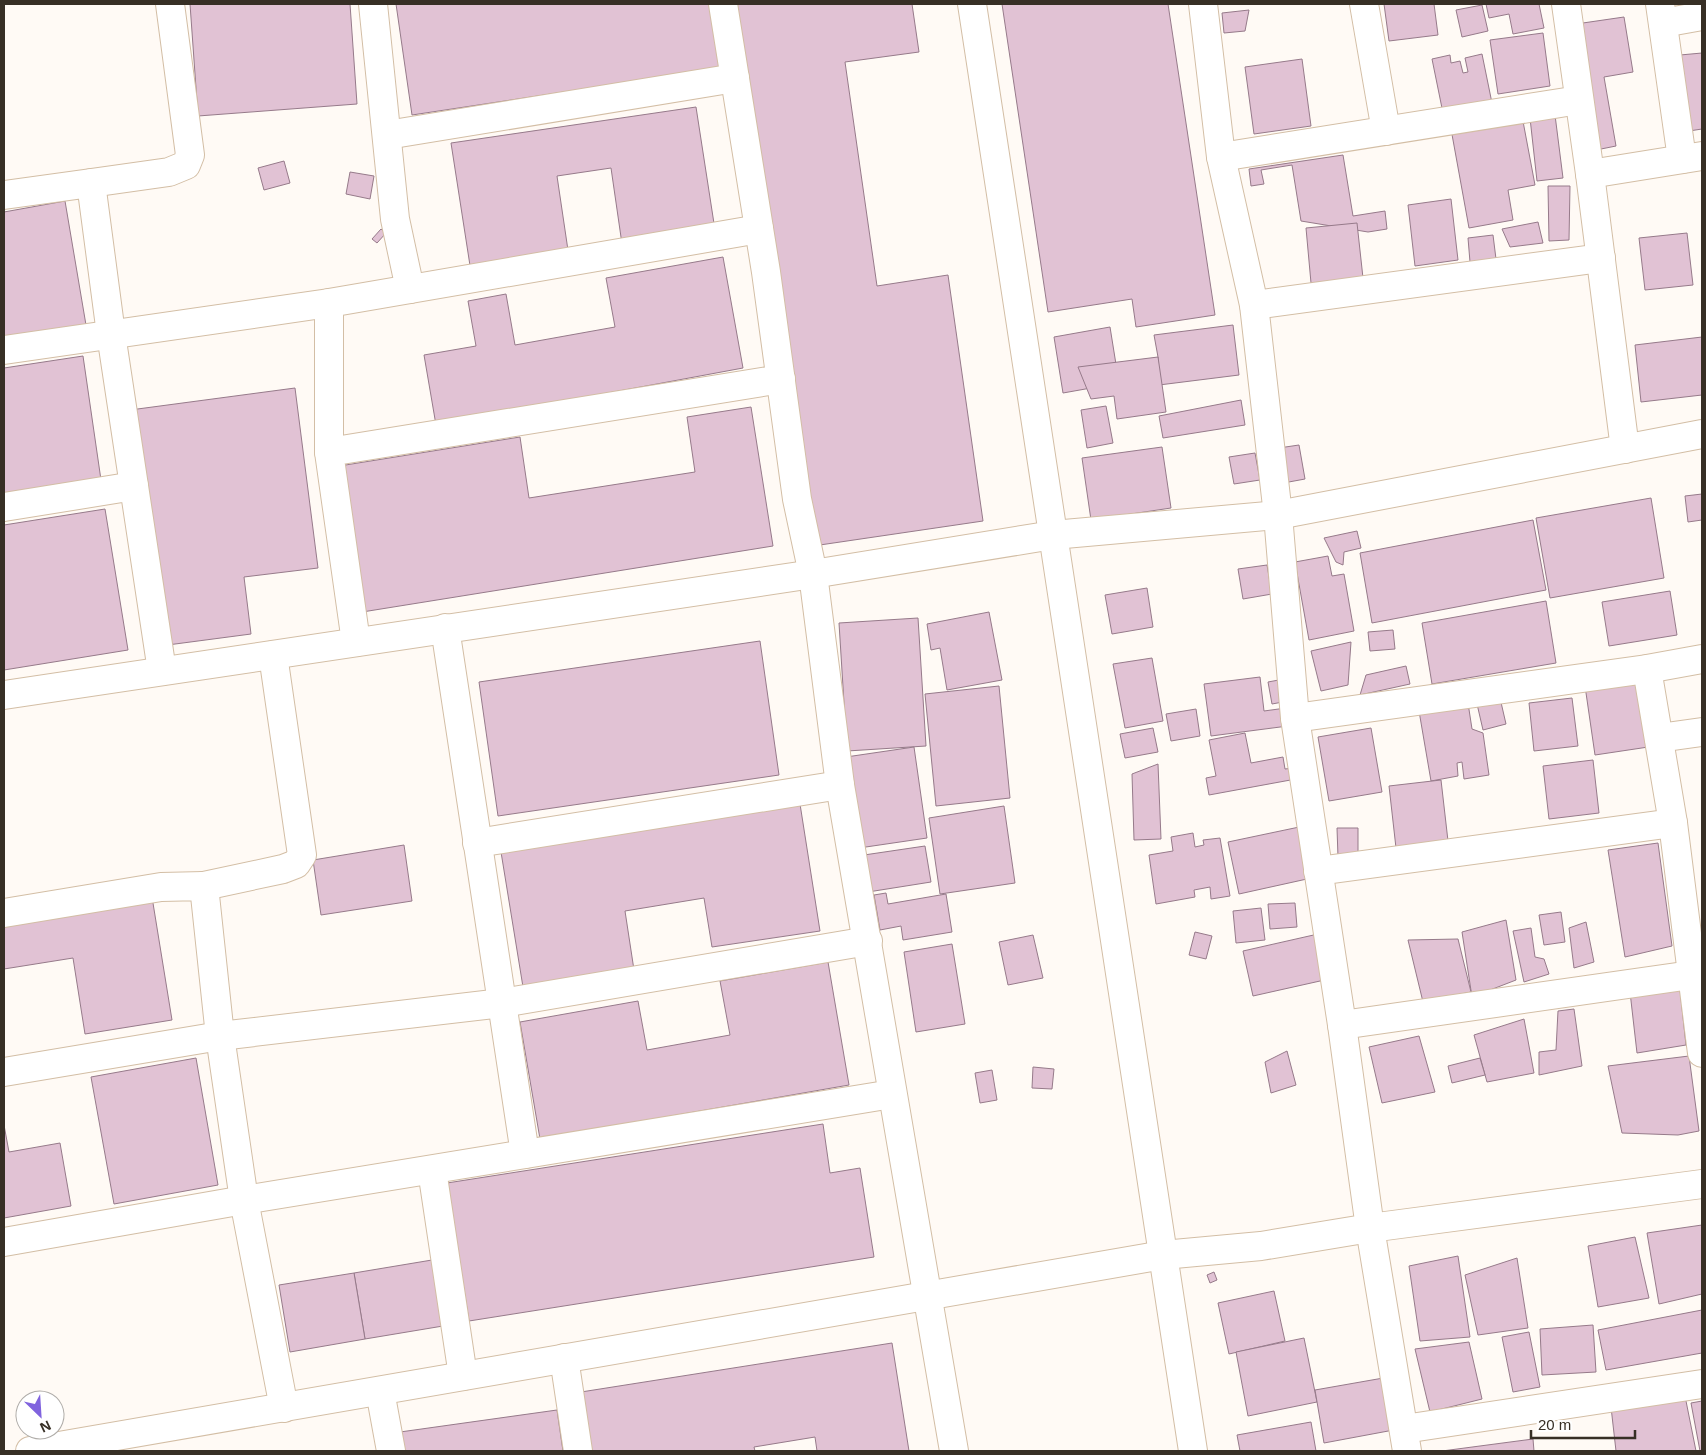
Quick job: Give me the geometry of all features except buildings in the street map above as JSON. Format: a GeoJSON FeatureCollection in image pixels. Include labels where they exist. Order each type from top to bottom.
{"type":"FeatureCollection","features":[{"type":"Feature","properties":{"kind":"street"},"geometry":{"type":"LineString","coordinates":[[4,195],[169,172],[186,165],[190,155],[170,4]]}},
{"type":"Feature","properties":{"kind":"street"},"geometry":{"type":"LineString","coordinates":[[373,4],[395,219],[410,289]]}},
{"type":"Feature","properties":{"kind":"street"},"geometry":{"type":"LineString","coordinates":[[723,4],[759,228],[797,499],[813,574],[840,785],[954,1451]]}},
{"type":"Feature","properties":{"kind":"street"},"geometry":{"type":"LineString","coordinates":[[972,4],[1193,1451]]}},
{"type":"Feature","properties":{"kind":"street"},"geometry":{"type":"LineString","coordinates":[[1203,4],[1221,157],[1254,305],[1278,515],[1295,718],[1342,1025],[1370,1228],[1406,1440],[1702,1384]]}},
{"type":"Feature","properties":{"kind":"street"},"geometry":{"type":"LineString","coordinates":[[1364,4],[1386,131]]}},
{"type":"Feature","properties":{"kind":"street"},"geometry":{"type":"LineString","coordinates":[[1566,4],[1601,258],[1624,449]]}},
{"type":"Feature","properties":{"kind":"street"},"geometry":{"type":"LineString","coordinates":[[1590,174],[1692,157],[1661,14],[1702,16]]}},
{"type":"Feature","properties":{"kind":"street"},"geometry":{"type":"LineString","coordinates":[[387,135],[735,78]]}},
{"type":"Feature","properties":{"kind":"street"},"geometry":{"type":"LineString","coordinates":[[1221,157],[1579,100]]}},
{"type":"Feature","properties":{"kind":"street"},"geometry":{"type":"LineString","coordinates":[[91,183],[111,334],[162,671]]}},
{"type":"Feature","properties":{"kind":"street"},"geometry":{"type":"LineString","coordinates":[[4,350],[329,303],[759,228]]}},
{"type":"Feature","properties":{"kind":"street"},"geometry":{"type":"LineString","coordinates":[[1254,305],[1601,258]]}},
{"type":"Feature","properties":{"kind":"street"},"geometry":{"type":"LineString","coordinates":[[329,303],[329,452],[356,642]]}},
{"type":"Feature","properties":{"kind":"street"},"geometry":{"type":"LineString","coordinates":[[329,452],[781,379]]}},
{"type":"Feature","properties":{"kind":"street"},"geometry":{"type":"LineString","coordinates":[[4,695],[813,574],[1053,535],[1278,515],[1702,434]]}},
{"type":"Feature","properties":{"kind":"street"},"geometry":{"type":"LineString","coordinates":[[4,507],[134,486]]}},
{"type":"Feature","properties":{"kind":"street"},"geometry":{"type":"LineString","coordinates":[[445,628],[525,1154]]}},
{"type":"Feature","properties":{"kind":"street"},"geometry":{"type":"LineString","coordinates":[[4,913],[161,888],[204,886],[283,869],[296,864],[302,855],[273,655]]}},
{"type":"Feature","properties":{"kind":"street"},"geometry":{"type":"LineString","coordinates":[[1295,718],[1648,669],[1702,659]]}},
{"type":"Feature","properties":{"kind":"street"},"geometry":{"type":"LineString","coordinates":[[1648,669],[1673,823],[1690,975],[1702,1053]]}},
{"type":"Feature","properties":{"kind":"street"},"geometry":{"type":"LineString","coordinates":[[1658,738],[1702,732]]}},
{"type":"Feature","properties":{"kind":"street"},"geometry":{"type":"LineString","coordinates":[[477,843],[840,785]]}},
{"type":"Feature","properties":{"kind":"street"},"geometry":{"type":"LineString","coordinates":[[1318,871],[1673,823]]}},
{"type":"Feature","properties":{"kind":"street"},"geometry":{"type":"LineString","coordinates":[[204,886],[220,1036],[244,1200],[284,1408]]}},
{"type":"Feature","properties":{"kind":"street"},"geometry":{"type":"LineString","coordinates":[[4,1072],[220,1036],[502,1003],[868,941]]}},
{"type":"Feature","properties":{"kind":"street"},"geometry":{"type":"LineString","coordinates":[[1342,1025],[1690,975]]}},
{"type":"Feature","properties":{"kind":"street"},"geometry":{"type":"LineString","coordinates":[[4,1242],[244,1200],[892,1094]]}},
{"type":"Feature","properties":{"kind":"street"},"geometry":{"type":"LineString","coordinates":[[432,1170],[463,1376]]}},
{"type":"Feature","properties":{"kind":"street"},"geometry":{"type":"LineString","coordinates":[[30,1451],[1163,1255],[1261,1246],[1370,1228],[1702,1184]]}},
{"type":"Feature","properties":{"kind":"street"},"geometry":{"type":"LineString","coordinates":[[564,1358],[578,1451]]}},
{"type":"Feature","properties":{"kind":"street"},"geometry":{"type":"LineString","coordinates":[[380,1391],[391,1451]]}}]}
